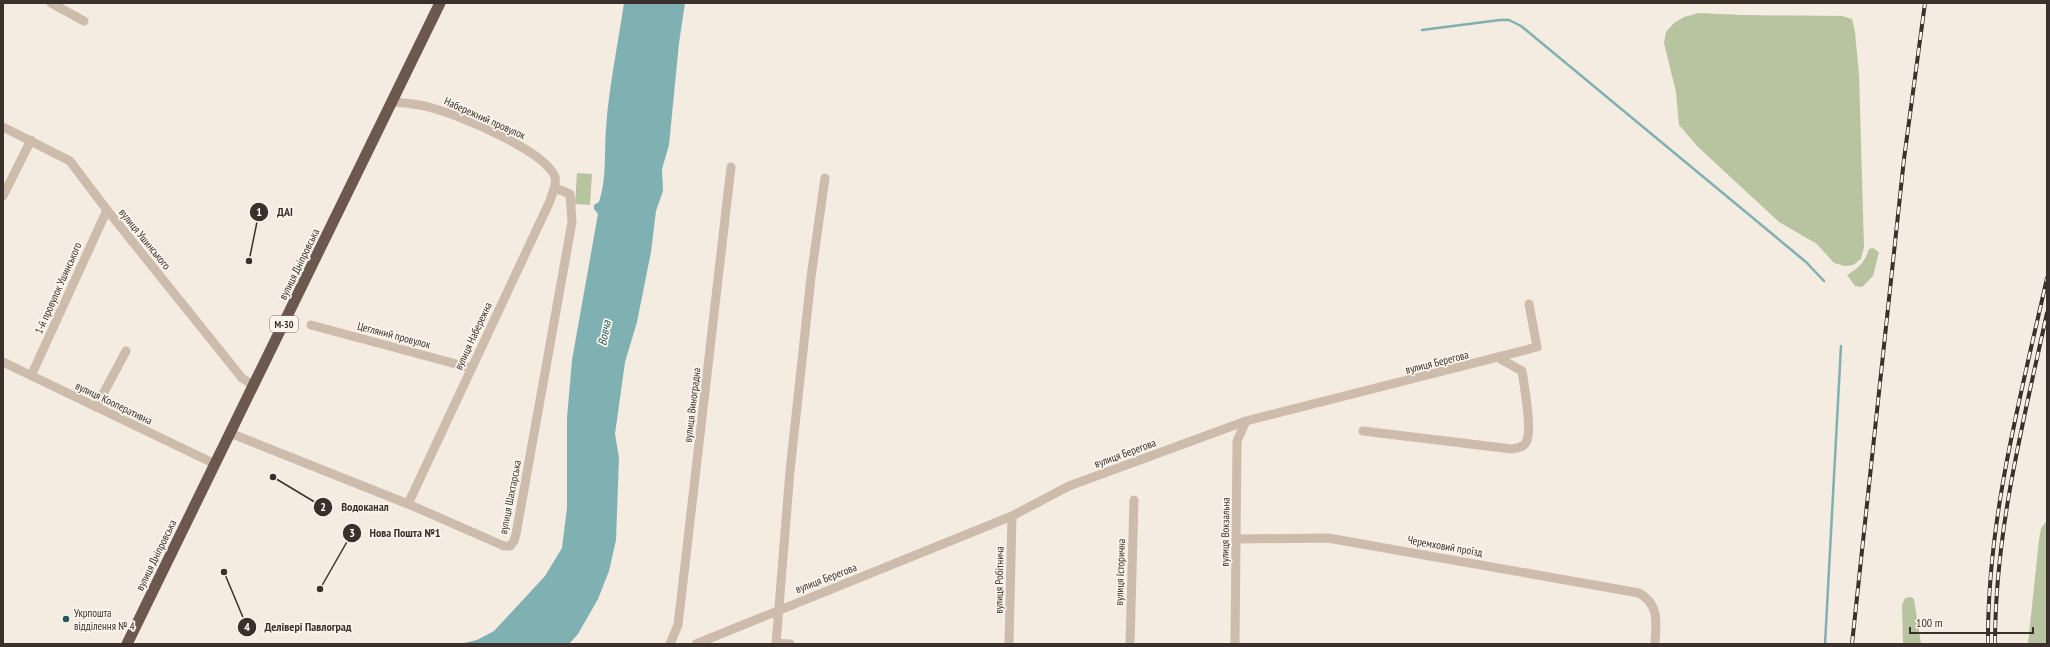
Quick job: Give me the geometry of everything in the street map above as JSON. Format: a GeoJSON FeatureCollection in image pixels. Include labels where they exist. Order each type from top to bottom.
{"type":"FeatureCollection","features":[{"type":"Feature","properties":{"kind":"highway","name":"вулиця Дніпровська"},"geometry":{"type":"LineString","coordinates":[[127,644],[393,102],[440,3]]}},
{"type":"Feature","properties":{"kind":"street"},"geometry":{"type":"LineString","coordinates":[[51,3],[84,21]]}},
{"type":"Feature","properties":{"kind":"street","name":"Набережний провулок"},"geometry":{"type":"LineString","coordinates":[[393,102],[433,108],[512,141],[542,160],[555,178]]}},
{"type":"Feature","properties":{"kind":"street","name":"вулиця Ушинського"},"geometry":{"type":"LineString","coordinates":[[3,127],[70,161],[107,210],[242,378],[253,385]]}},
{"type":"Feature","properties":{"kind":"street"},"geometry":{"type":"LineString","coordinates":[[3,196],[31,140]]}},
{"type":"Feature","properties":{"kind":"street","name":"вулиця Виноградна"},"geometry":{"type":"LineString","coordinates":[[670,644],[678,625],[732,166]]}},
{"type":"Feature","properties":{"kind":"street","name":"вулиця Набережна"},"geometry":{"type":"LineString","coordinates":[[408,504],[555,188],[555,178]]}},
{"type":"Feature","properties":{"kind":"street"},"geometry":{"type":"LineString","coordinates":[[790,644],[776,644],[780,612],[790,471],[811,277],[825,178]]}},
{"type":"Feature","properties":{"kind":"street","name":"вулиця Шахтарська"},"geometry":{"type":"LineString","coordinates":[[230,433],[408,504],[504,546],[510,546],[514,541],[572,222],[570,194],[555,188]]}},
{"type":"Feature","properties":{"kind":"street","name":"1-й провулок Ушинського"},"geometry":{"type":"LineString","coordinates":[[31,376],[107,210]]}},
{"type":"Feature","properties":{"kind":"street","name":"вулиця Берегова"},"geometry":{"type":"LineString","coordinates":[[696,644],[780,612],[788,606],[1012,516],[1069,486],[1246,421],[1538,347],[1529,304]]}},
{"type":"Feature","properties":{"kind":"street","name":"Цегляний провулок"},"geometry":{"type":"LineString","coordinates":[[311,326],[471,368]]}},
{"type":"Feature","properties":{"kind":"street"},"geometry":{"type":"LineString","coordinates":[[96,407],[126,351]]}},
{"type":"Feature","properties":{"kind":"street"},"geometry":{"type":"LineString","coordinates":[[1363,431],[1512,449],[1521,447],[1528,440],[1528,419],[1522,371],[1499,358]]}},
{"type":"Feature","properties":{"kind":"street","name":"вулиця Кооперативна"},"geometry":{"type":"LineString","coordinates":[[3,362],[215,464]]}},
{"type":"Feature","properties":{"kind":"street","name":"вулиця Вокзальна"},"geometry":{"type":"LineString","coordinates":[[1235,644],[1238,539],[1238,441],[1246,421]]}},
{"type":"Feature","properties":{"kind":"street","name":"вулиця Історична"},"geometry":{"type":"LineString","coordinates":[[1130,644],[1134,500]]}},
{"type":"Feature","properties":{"kind":"street","name":"вулиця Робітнича"},"geometry":{"type":"LineString","coordinates":[[1010,644],[1012,516]]}},
{"type":"Feature","properties":{"kind":"street","name":"Черемховий проїзд"},"geometry":{"type":"LineString","coordinates":[[1238,539],[1328,538],[1630,591],[1647,597],[1653,604],[1656,614],[1655,644]]}},
{"type":"Feature","properties":{"kind":"green space"},"geometry":{"type":"Polygon","coordinates":[[[1699,13],[1842,16],[1852,19],[1855,32],[1859,75],[1864,247],[1861,259],[1853,265],[1845,266],[1834,263],[1817,244],[1779,222],[1698,147],[1679,125],[1676,92],[1664,43],[1666,32],[1674,23],[1684,17],[1699,13]]]}},
{"type":"Feature","properties":{"kind":"green space"},"geometry":{"type":"Polygon","coordinates":[[[577,173],[592,174],[590,205],[575,204],[577,173]]]}},
{"type":"Feature","properties":{"kind":"green space"},"geometry":{"type":"Polygon","coordinates":[[[1873,248],[1879,252],[1873,276],[1862,287],[1855,286],[1847,275],[1861,264],[1866,258],[1869,249],[1873,248]]]}},
{"type":"Feature","properties":{"kind":"green space"},"geometry":{"type":"Polygon","coordinates":[[[2047,521],[2047,644],[2028,644],[2039,540],[2041,528],[2047,521]]]}},
{"type":"Feature","properties":{"kind":"green space"},"geometry":{"type":"Polygon","coordinates":[[[1911,597],[1914,599],[1921,644],[1903,644],[1902,605],[1905,598],[1911,597]]]}},
{"type":"Feature","properties":{"kind":"water","name":"Вовча"},"geometry":{"type":"Polygon","coordinates":[[[624,3],[685,3],[679,43],[669,145],[662,169],[663,191],[656,211],[651,252],[637,322],[625,362],[615,434],[619,458],[616,540],[609,571],[598,599],[578,634],[569,644],[459,644],[477,640],[494,631],[545,576],[562,548],[567,508],[567,418],[572,360],[598,214],[594,209],[594,205],[599,202],[602,193],[605,165],[607,112],[624,3]]]}},
{"type":"Feature","properties":{"kind":"waterway"},"geometry":{"type":"LineString","coordinates":[[1422,30],[1500,20],[1509,20],[1521,26],[1806,262],[1824,281]]}},
{"type":"Feature","properties":{"kind":"waterway"},"geometry":{"type":"LineString","coordinates":[[1825,644],[1841,346]]}},
{"type":"Feature","properties":{"kind":"railway"},"geometry":{"type":"LineString","coordinates":[[1852,644],[1904,159],[1925,3]]}},
{"type":"Feature","properties":{"kind":"railway"},"geometry":{"type":"LineString","coordinates":[[1988,644],[1989,598],[1999,506],[2016,414],[2047,278]]}},
{"type":"Feature","properties":{"kind":"railway"},"geometry":{"type":"LineString","coordinates":[[1995,644],[1996,602],[2005,519],[2020,436],[2047,313]]}},
{"type":"Feature","properties":{"kind":"place","name":"ДАІ"},"geometry":{"type":"Point","coordinates":[249,261]}},
{"type":"Feature","properties":{"kind":"place","name":"Водоканал"},"geometry":{"type":"Point","coordinates":[273,477]}},
{"type":"Feature","properties":{"kind":"place","name":"Делівері Павлоград"},"geometry":{"type":"Point","coordinates":[224,572]}},
{"type":"Feature","properties":{"kind":"place","name":"Нова Пошта №1"},"geometry":{"type":"Point","coordinates":[320,589]}},
{"type":"Feature","properties":{"kind":"place","name":"Укрпошта відділення № 4"},"geometry":{"type":"Point","coordinates":[66,619]}}]}
